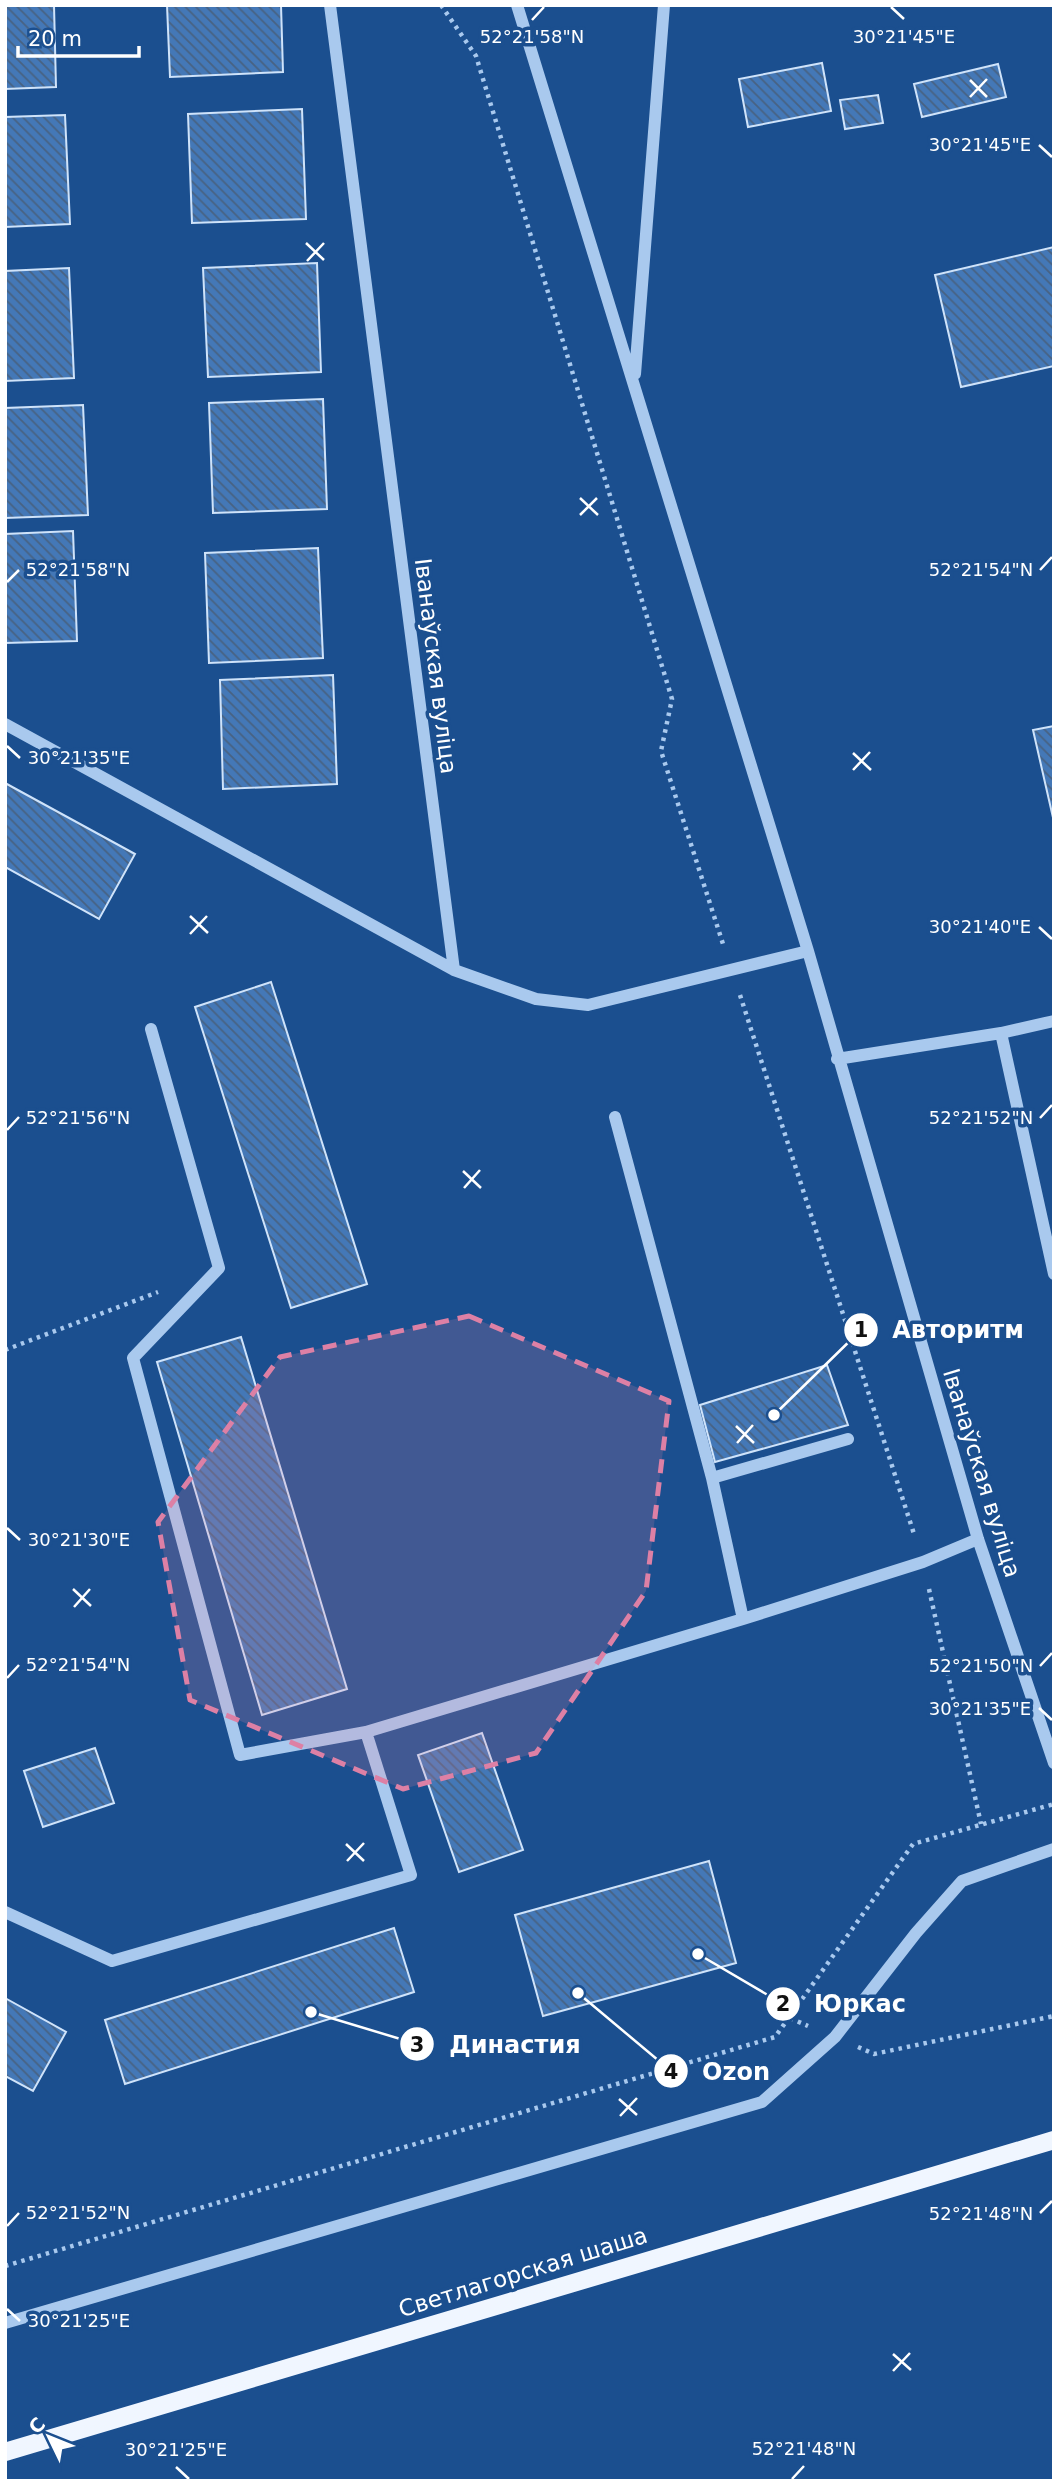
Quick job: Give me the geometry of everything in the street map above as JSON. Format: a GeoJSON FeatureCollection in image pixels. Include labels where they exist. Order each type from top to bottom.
{"type":"FeatureCollection","features":[{"type":"Feature","properties":{"kind":"main road","name":"Светлагорская шаша"},"geometry":{"type":"LineString","coordinates":[[5,2452],[1054,2140]]}},
{"type":"Feature","properties":{"kind":"street","name":"Іванаўская вуліца"},"geometry":{"type":"LineString","coordinates":[[330,5],[454,970]]}},
{"type":"Feature","properties":{"kind":"street","name":"Іванаўская вуліца"},"geometry":{"type":"LineString","coordinates":[[517,5],[808,951],[837,1059],[978,1539],[1054,1763]]}},
{"type":"Feature","properties":{"kind":"street"},"geometry":{"type":"LineString","coordinates":[[634,381],[664,5]]}},
{"type":"Feature","properties":{"kind":"street"},"geometry":{"type":"LineString","coordinates":[[5,724],[454,970],[536,999],[588,1005],[808,951]]}},
{"type":"Feature","properties":{"kind":"street"},"geometry":{"type":"LineString","coordinates":[[837,1059],[1001,1033],[1054,1021]]}},
{"type":"Feature","properties":{"kind":"street"},"geometry":{"type":"LineString","coordinates":[[150,1029],[219,1268],[133,1358],[240,1755],[366,1732],[743,1619],[923,1562],[978,1539]]}},
{"type":"Feature","properties":{"kind":"street"},"geometry":{"type":"LineString","coordinates":[[1001,1033],[1054,1274]]}},
{"type":"Feature","properties":{"kind":"street"},"geometry":{"type":"LineString","coordinates":[[615,1117],[712,1478],[743,1619]]}},
{"type":"Feature","properties":{"kind":"street"},"geometry":{"type":"LineString","coordinates":[[712,1478],[848,1439]]}},
{"type":"Feature","properties":{"kind":"street"},"geometry":{"type":"LineString","coordinates":[[5,1912],[112,1961],[411,1875],[366,1732]]}},
{"type":"Feature","properties":{"kind":"street"},"geometry":{"type":"LineString","coordinates":[[5,2323],[762,2102],[835,2037],[916,1933],[962,1881],[1054,1849]]}},
{"type":"Feature","properties":{"kind":"path"},"geometry":{"type":"LineString","coordinates":[[441,5],[476,56],[672,699],[661,751],[923,1562],[981,1824]]}},
{"type":"Feature","properties":{"kind":"path"},"geometry":{"type":"LineString","coordinates":[[5,1350],[169,1288]]}},
{"type":"Feature","properties":{"kind":"path"},"geometry":{"type":"LineString","coordinates":[[5,2266],[775,2038],[913,1844],[1054,1804]]}},
{"type":"Feature","properties":{"kind":"path"},"geometry":{"type":"LineString","coordinates":[[790,2018],[874,2054],[1054,2016]]}},
{"type":"Feature","properties":{"kind":"highlighted area"},"geometry":{"type":"Polygon","coordinates":[[[469,1316],[669,1401],[646,1591],[536,1753],[403,1789],[190,1700],[158,1522],[280,1357],[469,1316]]]}},
{"type":"Feature","properties":{"kind":"building"},"geometry":{"type":"Polygon","coordinates":[[[5,5],[54,5],[56,87],[5,89],[5,5]]]}},
{"type":"Feature","properties":{"kind":"building"},"geometry":{"type":"Polygon","coordinates":[[[167,5],[281,5],[283,72],[170,77],[167,5]]]}},
{"type":"Feature","properties":{"kind":"building"},"geometry":{"type":"Polygon","coordinates":[[[822,63],[831,111],[748,127],[739,79],[822,63]]]}},
{"type":"Feature","properties":{"kind":"building"},"geometry":{"type":"Polygon","coordinates":[[[998,64],[1006,97],[922,117],[914,84],[998,64]]]}},
{"type":"Feature","properties":{"kind":"building"},"geometry":{"type":"Polygon","coordinates":[[[878,95],[883,123],[845,129],[840,100],[878,95]]]}},
{"type":"Feature","properties":{"kind":"building"},"geometry":{"type":"Polygon","coordinates":[[[302,109],[306,219],[192,223],[188,114],[302,109]]]}},
{"type":"Feature","properties":{"kind":"building"},"geometry":{"type":"Polygon","coordinates":[[[65,115],[70,224],[5,227],[5,117],[65,115]]]}},
{"type":"Feature","properties":{"kind":"building"},"geometry":{"type":"Polygon","coordinates":[[[1054,247],[1054,366],[961,387],[935,275],[1054,247]]]}},
{"type":"Feature","properties":{"kind":"building"},"geometry":{"type":"Polygon","coordinates":[[[317,263],[321,372],[208,377],[203,268],[317,263]]]}},
{"type":"Feature","properties":{"kind":"building"},"geometry":{"type":"Polygon","coordinates":[[[69,268],[74,378],[5,381],[5,271],[69,268]]]}},
{"type":"Feature","properties":{"kind":"building"},"geometry":{"type":"Polygon","coordinates":[[[323,399],[327,509],[213,513],[209,403],[323,399]]]}},
{"type":"Feature","properties":{"kind":"building"},"geometry":{"type":"Polygon","coordinates":[[[83,405],[88,515],[5,518],[5,408],[83,405]]]}},
{"type":"Feature","properties":{"kind":"building"},"geometry":{"type":"Polygon","coordinates":[[[73,531],[77,641],[5,643],[5,534],[73,531]]]}},
{"type":"Feature","properties":{"kind":"building"},"geometry":{"type":"Polygon","coordinates":[[[318,548],[323,658],[209,663],[205,553],[318,548]]]}},
{"type":"Feature","properties":{"kind":"building"},"geometry":{"type":"Polygon","coordinates":[[[333,675],[337,784],[223,789],[220,680],[333,675]]]}},
{"type":"Feature","properties":{"kind":"building"},"geometry":{"type":"Polygon","coordinates":[[[1054,726],[1054,822],[1033,730],[1054,726]]]}},
{"type":"Feature","properties":{"kind":"building"},"geometry":{"type":"Polygon","coordinates":[[[5,783],[135,854],[99,919],[5,867],[5,783]]]}},
{"type":"Feature","properties":{"kind":"building"},"geometry":{"type":"Polygon","coordinates":[[[271,982],[367,1284],[291,1308],[195,1007],[271,982]]]}},
{"type":"Feature","properties":{"kind":"building"},"geometry":{"type":"Polygon","coordinates":[[[241,1337],[347,1689],[262,1715],[157,1362],[241,1337]]]}},
{"type":"Feature","properties":{"kind":"building"},"geometry":{"type":"Polygon","coordinates":[[[827,1365],[848,1425],[715,1462],[700,1405],[827,1365]]]}},
{"type":"Feature","properties":{"kind":"building"},"geometry":{"type":"Polygon","coordinates":[[[482,1733],[523,1850],[459,1872],[418,1755],[482,1733]]]}},
{"type":"Feature","properties":{"kind":"building"},"geometry":{"type":"Polygon","coordinates":[[[95,1748],[114,1803],[43,1827],[24,1771],[95,1748]]]}},
{"type":"Feature","properties":{"kind":"building"},"geometry":{"type":"Polygon","coordinates":[[[709,1861],[736,1963],[543,2016],[515,1915],[709,1861]]]}},
{"type":"Feature","properties":{"kind":"building"},"geometry":{"type":"Polygon","coordinates":[[[394,1928],[414,1992],[125,2084],[105,2020],[394,1928]]]}},
{"type":"Feature","properties":{"kind":"building"},"geometry":{"type":"Polygon","coordinates":[[[5,1998],[66,2032],[33,2091],[5,2076],[5,1998]]]}},
{"type":"Feature","properties":{"kind":"place","name":"Авторитм"},"geometry":{"type":"Point","coordinates":[774,1415]}},
{"type":"Feature","properties":{"kind":"place","name":"Юркас"},"geometry":{"type":"Point","coordinates":[698,1954]}},
{"type":"Feature","properties":{"kind":"place","name":"Ozon"},"geometry":{"type":"Point","coordinates":[578,1993]}},
{"type":"Feature","properties":{"kind":"place","name":"Династия"},"geometry":{"type":"Point","coordinates":[311,2012]}}]}
